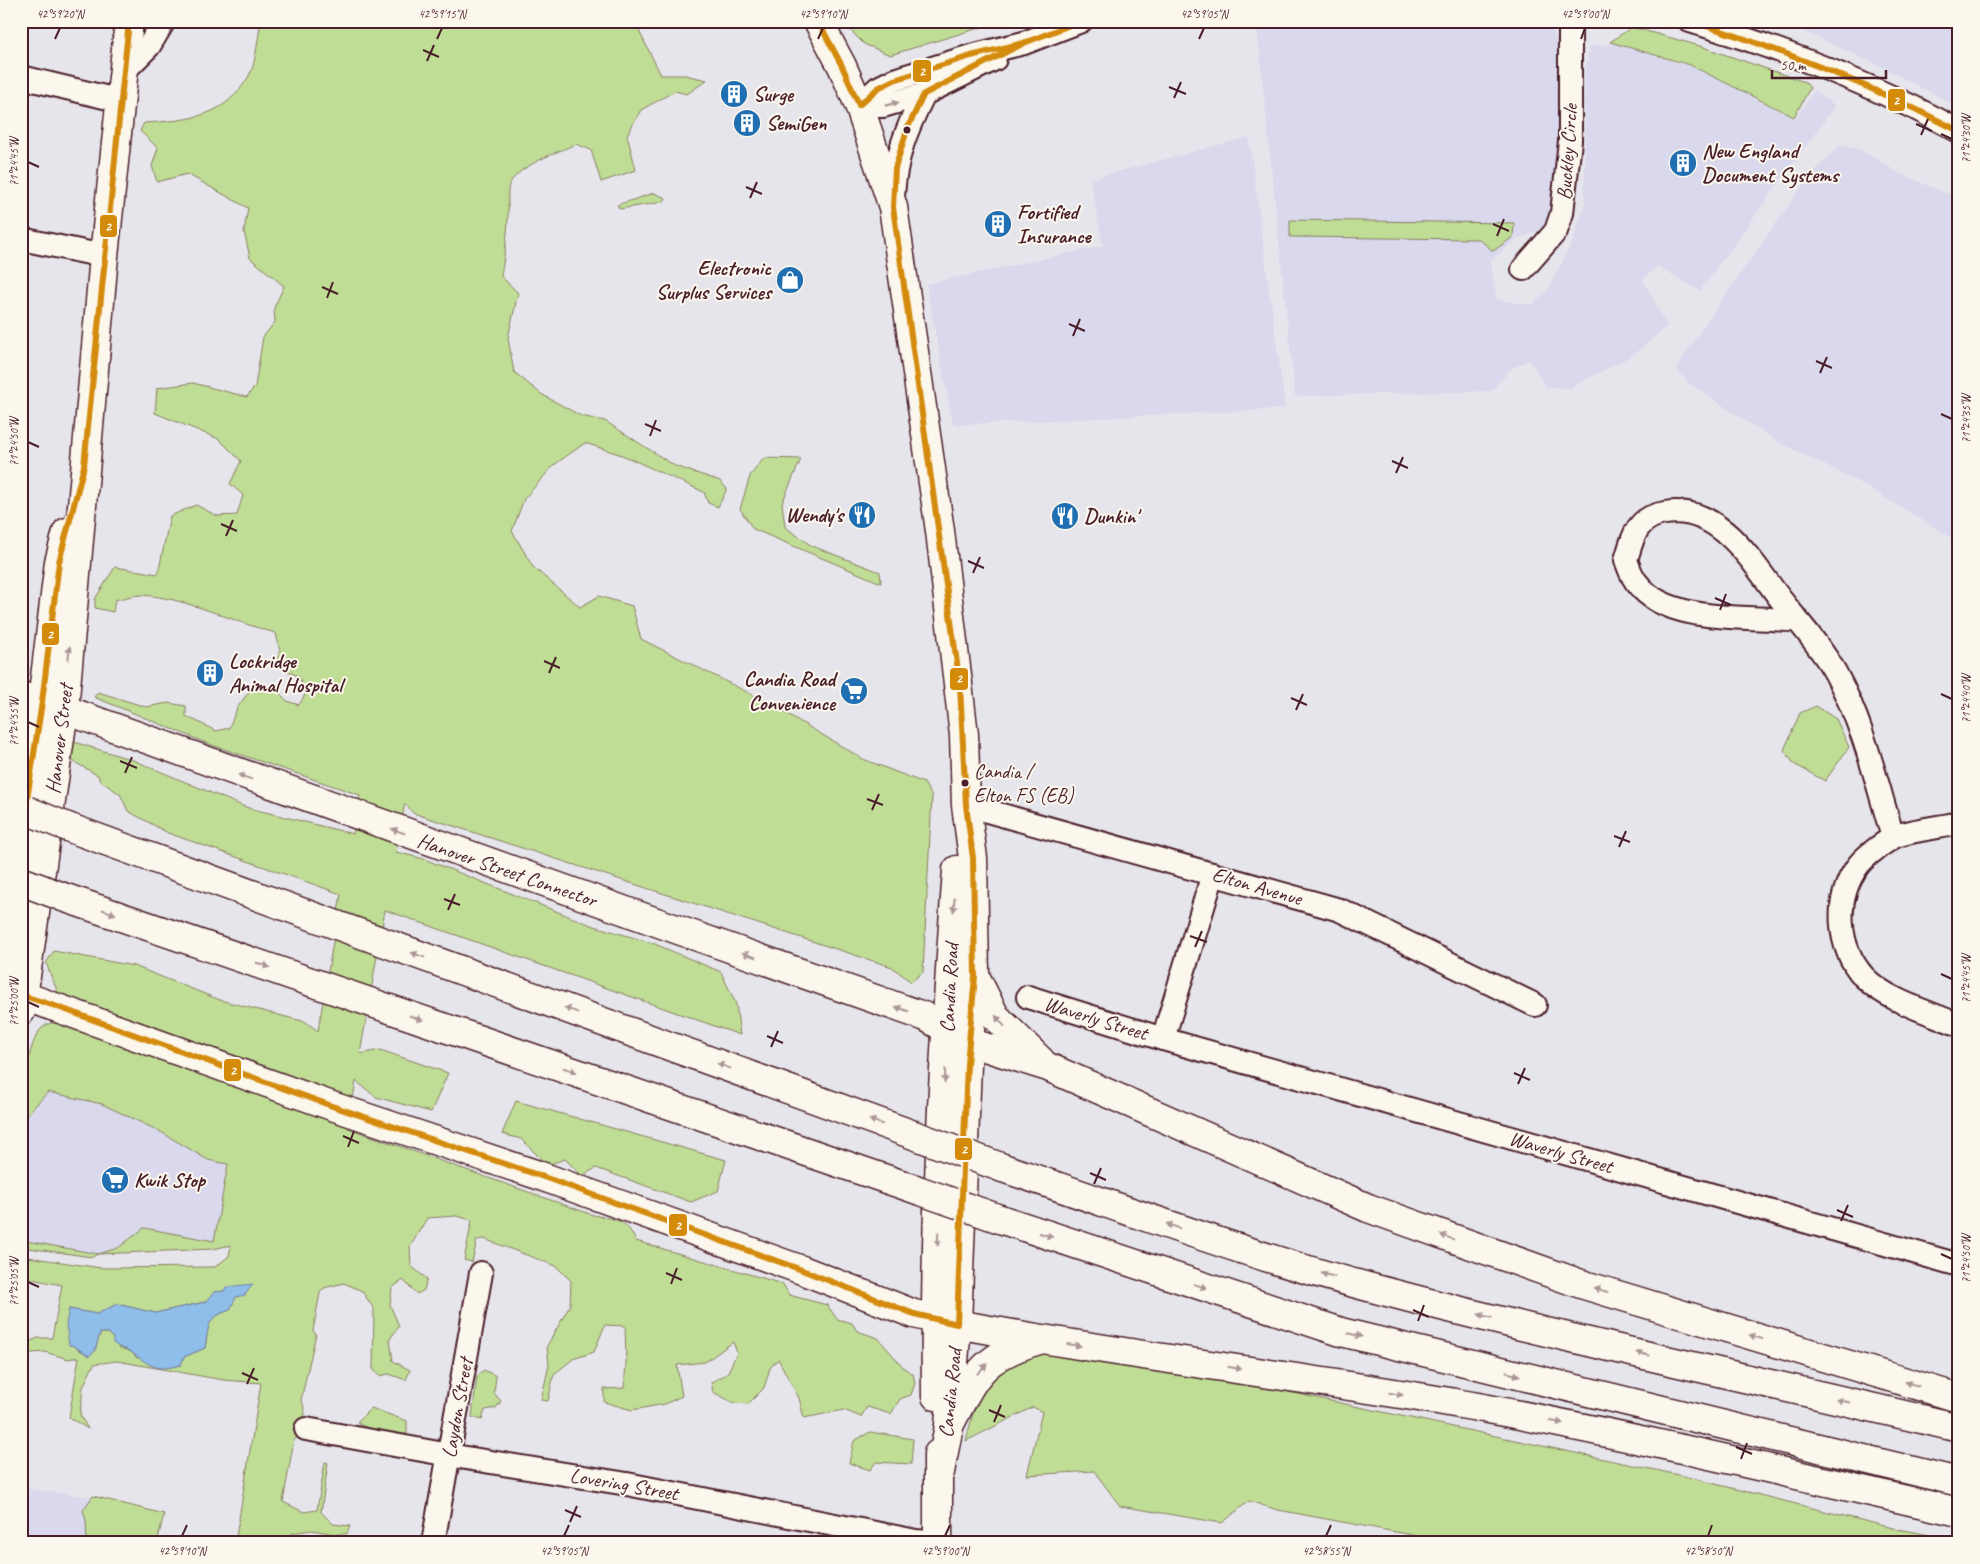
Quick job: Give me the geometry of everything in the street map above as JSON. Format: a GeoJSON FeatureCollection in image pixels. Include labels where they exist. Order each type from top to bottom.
{"type":"FeatureCollection","features":[{"type":"Feature","properties":{"kind":"main road","name":"Hanover Street"},"geometry":{"type":"LineString","coordinates":[[21,840],[42,702],[59,562],[84,466],[129,21]]}},
{"type":"Feature","properties":{"kind":"main road","name":"Candia Road"},"geometry":{"type":"LineString","coordinates":[[818,21],[842,66],[859,105],[893,208],[960,685],[964,734],[966,805],[973,858],[975,976],[958,1035]]}},
{"type":"Feature","properties":{"kind":"main road","name":"Hanover Street"},"geometry":{"type":"LineString","coordinates":[[22,1001],[42,702]]}},
{"type":"Feature","properties":{"kind":"main road","name":"Hanover Street Connector"},"geometry":{"type":"LineString","coordinates":[[42,702],[384,827],[926,1017],[958,1035],[1048,1067]]}},
{"type":"Feature","properties":{"kind":"main road","name":"Candia Road"},"geometry":{"type":"LineString","coordinates":[[939,1543],[940,1472],[936,1423],[946,1322],[958,1035],[958,857],[966,805]]}},
{"type":"Feature","properties":{"kind":"main road"},"geometry":{"type":"LineString","coordinates":[[21,808],[70,828],[1003,1168],[1245,1250],[1372,1288],[1598,1344],[1959,1428]]}},
{"type":"Feature","properties":{"kind":"main road"},"geometry":{"type":"LineString","coordinates":[[21,881],[1000,1219],[1341,1332],[1959,1482]]}},
{"type":"Feature","properties":{"kind":"main road"},"geometry":{"type":"LineString","coordinates":[[975,976],[995,1016],[1048,1067],[1376,1212],[1581,1284],[1959,1398]]}},
{"type":"Feature","properties":{"kind":"main road"},"geometry":{"type":"LineString","coordinates":[[22,1001],[538,1175],[802,1270],[914,1314],[1039,1340],[1486,1409],[1590,1429],[1959,1512]]}},
{"type":"Feature","properties":{"kind":"main road","name":"Candia Road"},"geometry":{"type":"LineString","coordinates":[[940,1472],[949,1426],[946,1322]]}},
{"type":"Feature","properties":{"kind":"main road"},"geometry":{"type":"LineString","coordinates":[[949,1426],[966,1393],[984,1366],[1008,1350],[1039,1340]]}},
{"type":"Feature","properties":{"kind":"street"},"geometry":{"type":"LineString","coordinates":[[124,70],[149,46],[164,21]]}},
{"type":"Feature","properties":{"kind":"street"},"geometry":{"type":"LineString","coordinates":[[859,105],[882,106],[924,94],[1024,43],[1081,21]]}},
{"type":"Feature","properties":{"kind":"street","name":"Buckley Circle"},"geometry":{"type":"LineString","coordinates":[[1523,269],[1556,231],[1562,212],[1570,141],[1570,21]]}},
{"type":"Feature","properties":{"kind":"street"},"geometry":{"type":"LineString","coordinates":[[1690,21],[1745,29],[1959,131]]}},
{"type":"Feature","properties":{"kind":"street"},"geometry":{"type":"LineString","coordinates":[[859,105],[878,88],[894,80],[970,56],[1024,43]]}},
{"type":"Feature","properties":{"kind":"street"},"geometry":{"type":"LineString","coordinates":[[21,77],[121,101]]}},
{"type":"Feature","properties":{"kind":"street"},"geometry":{"type":"LineString","coordinates":[[893,208],[894,168],[908,127],[924,94]]}},
{"type":"Feature","properties":{"kind":"street"},"geometry":{"type":"LineString","coordinates":[[21,239],[104,256]]}},
{"type":"Feature","properties":{"kind":"street"},"geometry":{"type":"LineString","coordinates":[[1798,621],[1770,617],[1739,618],[1708,614],[1682,610],[1658,601],[1638,585],[1626,560],[1634,533],[1651,515],[1680,510],[1705,517],[1726,533],[1745,553],[1798,621],[1835,672],[1851,705],[1872,762],[1893,837]]}},
{"type":"Feature","properties":{"kind":"street","name":"Elton Avenue"},"geometry":{"type":"LineString","coordinates":[[966,805],[1340,910],[1535,1005]]}},
{"type":"Feature","properties":{"kind":"street"},"geometry":{"type":"LineString","coordinates":[[1959,823],[1893,837],[1858,865],[1843,896],[1841,924],[1846,948],[1865,978],[1894,997],[1959,1025]]}},
{"type":"Feature","properties":{"kind":"street","name":"Waverly Street"},"geometry":{"type":"LineString","coordinates":[[1163,1039],[1213,874]]}},
{"type":"Feature","properties":{"kind":"street","name":"Waverly Street"},"geometry":{"type":"LineString","coordinates":[[1028,997],[1163,1039],[1959,1265]]}},
{"type":"Feature","properties":{"kind":"street","name":"Laydon Street"},"geometry":{"type":"LineString","coordinates":[[433,1543],[481,1273]]}},
{"type":"Feature","properties":{"kind":"street","name":"Lovering Street"},"geometry":{"type":"LineString","coordinates":[[306,1429],[448,1455],[628,1484],[916,1541],[939,1543]]}},
{"type":"Feature","properties":{"kind":"shaded area"},"geometry":{"type":"Polygon","coordinates":[[[1781,21],[1959,21],[1959,107],[1874,63],[1781,21]]]}},
{"type":"Feature","properties":{"kind":"shaded area"},"geometry":{"type":"Polygon","coordinates":[[[1408,23],[1548,24],[1557,40],[1557,189],[1543,229],[1515,240],[1490,262],[1497,300],[1532,305],[1548,290],[1573,240],[1585,203],[1585,70],[1590,46],[1616,44],[1695,68],[1795,119],[1815,90],[1835,106],[1700,291],[1657,266],[1643,280],[1667,326],[1634,354],[1571,388],[1546,387],[1529,360],[1511,369],[1491,391],[1295,396],[1257,27],[1408,23]]]}},
{"type":"Feature","properties":{"kind":"shaded area"},"geometry":{"type":"Polygon","coordinates":[[[1249,137],[1285,409],[953,425],[926,284],[1103,246],[1090,179],[1249,137]]]}},
{"type":"Feature","properties":{"kind":"shaded area"},"geometry":{"type":"Polygon","coordinates":[[[1840,145],[1861,150],[1897,172],[1959,199],[1959,542],[1864,485],[1773,439],[1689,383],[1676,369],[1705,324],[1808,178],[1840,145]]]}},
{"type":"Feature","properties":{"kind":"shaded area"},"geometry":{"type":"Polygon","coordinates":[[[48,1092],[102,1104],[161,1132],[208,1160],[228,1164],[214,1241],[144,1228],[118,1248],[98,1254],[21,1240],[21,1121],[48,1092]]]}},
{"type":"Feature","properties":{"kind":"shaded area"},"geometry":{"type":"Polygon","coordinates":[[[21,1488],[105,1499],[98,1543],[21,1543],[21,1488]]]}},
{"type":"Feature","properties":{"kind":"green space"},"geometry":{"type":"Polygon","coordinates":[[[261,21],[634,21],[661,75],[685,75],[707,80],[687,94],[675,91],[641,110],[627,135],[636,170],[601,182],[591,150],[576,144],[522,170],[510,183],[508,188],[507,230],[501,276],[518,293],[508,338],[514,372],[541,394],[581,416],[605,421],[675,466],[720,481],[727,489],[718,507],[708,503],[704,492],[622,455],[585,443],[554,465],[524,499],[512,531],[533,567],[580,607],[599,596],[632,606],[641,639],[767,702],[863,759],[924,783],[932,796],[923,972],[911,982],[892,967],[413,813],[405,803],[396,852],[424,859],[591,925],[655,944],[721,972],[736,1004],[740,1035],[385,910],[360,1054],[380,1050],[448,1073],[431,1112],[376,1097],[356,1081],[348,1128],[590,1214],[618,1220],[627,1227],[636,1241],[783,1284],[789,1295],[827,1305],[837,1319],[852,1323],[857,1331],[878,1338],[904,1368],[913,1374],[915,1383],[911,1395],[900,1399],[891,1414],[867,1407],[861,1417],[844,1410],[804,1418],[799,1398],[778,1359],[770,1368],[764,1388],[748,1404],[734,1403],[713,1392],[711,1382],[727,1374],[737,1353],[733,1342],[705,1362],[677,1365],[682,1396],[665,1404],[632,1410],[604,1402],[604,1389],[624,1388],[626,1363],[625,1326],[605,1325],[594,1352],[573,1359],[554,1374],[548,1401],[541,1400],[549,1365],[547,1346],[570,1305],[571,1281],[556,1266],[484,1239],[477,1240],[472,1262],[464,1260],[472,1220],[456,1216],[427,1218],[410,1247],[411,1266],[427,1279],[424,1290],[417,1294],[403,1280],[392,1288],[390,1305],[399,1326],[390,1339],[393,1361],[410,1370],[406,1380],[389,1374],[379,1376],[373,1369],[374,1309],[362,1291],[344,1283],[324,1288],[320,1293],[313,1331],[316,1334],[301,1400],[305,1410],[305,1421],[301,1432],[294,1440],[283,1502],[304,1512],[317,1510],[325,1462],[328,1463],[321,1512],[333,1524],[350,1526],[347,1534],[312,1530],[292,1533],[289,1543],[235,1543],[261,1383],[223,1380],[117,1361],[94,1364],[83,1387],[80,1415],[88,1429],[69,1417],[79,1357],[68,1359],[45,1352],[21,1354],[21,1345],[38,1338],[52,1338],[62,1285],[21,1277],[21,1256],[101,1268],[215,1267],[229,1256],[231,1245],[213,1249],[98,1254],[118,1248],[144,1228],[214,1241],[228,1164],[208,1160],[161,1132],[102,1104],[48,1092],[21,1121],[24,1086],[32,1045],[42,1028],[53,1023],[75,1025],[310,1084],[58,993],[46,963],[54,951],[134,966],[220,1000],[306,1022],[318,1031],[341,894],[168,833],[128,811],[120,794],[99,780],[99,776],[69,759],[74,742],[133,760],[245,807],[353,834],[360,795],[209,744],[94,697],[98,692],[146,707],[168,703],[186,706],[186,716],[216,731],[229,728],[237,708],[253,686],[273,686],[287,701],[299,705],[306,693],[299,677],[275,664],[280,651],[276,633],[193,605],[159,597],[139,595],[115,600],[113,612],[95,608],[95,599],[115,567],[158,574],[170,516],[196,505],[217,516],[237,515],[243,495],[230,484],[241,461],[219,439],[155,413],[157,388],[193,383],[247,397],[255,386],[263,337],[275,322],[274,308],[284,286],[250,258],[244,231],[248,208],[187,174],[157,182],[152,166],[158,148],[140,131],[144,123],[191,118],[218,108],[230,100],[240,89],[252,69],[261,21]],[[225,1291],[214,1292],[205,1302],[155,1313],[117,1304],[97,1314],[69,1309],[74,1346],[80,1351],[95,1350],[100,1333],[109,1333],[119,1348],[130,1351],[137,1358],[184,1357],[205,1348],[210,1323],[217,1316],[230,1310],[225,1291]]]}},
{"type":"Feature","properties":{"kind":"green space"},"geometry":{"type":"Polygon","coordinates":[[[849,21],[1002,21],[890,55],[864,44],[850,30],[849,21]]]}},
{"type":"Feature","properties":{"kind":"green space"},"geometry":{"type":"Polygon","coordinates":[[[1632,27],[1700,46],[1805,82],[1810,88],[1794,117],[1690,65],[1610,42],[1632,27]]]}},
{"type":"Feature","properties":{"kind":"green space"},"geometry":{"type":"Polygon","coordinates":[[[654,193],[666,198],[663,202],[620,209],[617,205],[654,193]]]}},
{"type":"Feature","properties":{"kind":"green space"},"geometry":{"type":"Polygon","coordinates":[[[1290,220],[1514,223],[1513,237],[1493,251],[1479,239],[1290,237],[1290,220]]]}},
{"type":"Feature","properties":{"kind":"green space"},"geometry":{"type":"Polygon","coordinates":[[[764,458],[801,459],[782,503],[785,527],[812,546],[880,572],[881,583],[753,529],[740,509],[750,476],[764,458]]]}},
{"type":"Feature","properties":{"kind":"green space"},"geometry":{"type":"Polygon","coordinates":[[[1816,706],[1836,719],[1849,747],[1825,781],[1794,764],[1784,750],[1800,713],[1816,706]]]}},
{"type":"Feature","properties":{"kind":"green space"},"geometry":{"type":"Polygon","coordinates":[[[516,1101],[726,1160],[718,1191],[691,1202],[596,1168],[582,1176],[565,1159],[547,1165],[521,1139],[502,1134],[516,1101]]]}},
{"type":"Feature","properties":{"kind":"green space"},"geometry":{"type":"Polygon","coordinates":[[[21,1240],[98,1254],[92,1257],[21,1247],[21,1240]]]}},
{"type":"Feature","properties":{"kind":"green space"},"geometry":{"type":"Polygon","coordinates":[[[1046,1353],[1246,1383],[1679,1475],[1897,1529],[1959,1540],[1959,1543],[1651,1543],[1636,1539],[1636,1543],[1455,1543],[1278,1510],[1249,1501],[1222,1523],[1120,1506],[1094,1471],[1027,1475],[1042,1412],[1033,1407],[966,1441],[981,1392],[998,1369],[1011,1361],[1026,1356],[1046,1353]]]}},
{"type":"Feature","properties":{"kind":"green space"},"geometry":{"type":"Polygon","coordinates":[[[484,1370],[496,1376],[494,1393],[501,1401],[496,1408],[485,1410],[482,1420],[472,1417],[477,1376],[484,1370]]]}},
{"type":"Feature","properties":{"kind":"green space"},"geometry":{"type":"Polygon","coordinates":[[[371,1408],[407,1421],[407,1434],[381,1433],[357,1422],[371,1408]]]}},
{"type":"Feature","properties":{"kind":"green space"},"geometry":{"type":"Polygon","coordinates":[[[870,1432],[913,1439],[911,1464],[876,1462],[870,1470],[849,1463],[854,1441],[870,1432]]]}},
{"type":"Feature","properties":{"kind":"green space"},"geometry":{"type":"Polygon","coordinates":[[[93,1496],[164,1514],[157,1543],[87,1543],[86,1521],[83,1510],[93,1496]]]}},
{"type":"Feature","properties":{"kind":"water"},"geometry":{"type":"Polygon","coordinates":[[[253,1284],[245,1295],[236,1297],[230,1310],[217,1316],[210,1323],[205,1348],[184,1357],[181,1365],[165,1368],[154,1366],[113,1343],[113,1338],[109,1333],[100,1333],[95,1351],[89,1356],[74,1346],[69,1345],[66,1324],[69,1309],[97,1314],[117,1304],[155,1313],[205,1302],[214,1292],[224,1291],[226,1287],[253,1284]]]}},
{"type":"Feature","properties":{"kind":"transit line","name":"2"},"geometry":{"type":"LineString","coordinates":[[21,838],[42,702],[59,562],[84,466],[129,21]]}},
{"type":"Feature","properties":{"kind":"transit line","name":"2"},"geometry":{"type":"LineString","coordinates":[[818,21],[842,66],[859,105],[878,88],[894,80],[971,56],[1024,43],[1080,21]]}},
{"type":"Feature","properties":{"kind":"transit line","name":"2"},"geometry":{"type":"LineString","coordinates":[[1691,21],[1760,44],[1828,70],[1894,99],[1959,131]]}},
{"type":"Feature","properties":{"kind":"transit line","name":"2"},"geometry":{"type":"LineString","coordinates":[[21,1010],[24,996],[55,1006],[332,1106],[538,1175],[802,1270],[914,1314],[957,1324],[967,1064],[975,976],[973,858],[966,805],[960,685],[893,207],[895,168],[908,127],[924,94],[1024,43]]}},
{"type":"Feature","properties":{"kind":"place","name":"Surge"},"geometry":{"type":"Point","coordinates":[734,94]}},
{"type":"Feature","properties":{"kind":"place","name":"SemiGen"},"geometry":{"type":"Point","coordinates":[747,123]}},
{"type":"Feature","properties":{"kind":"place","name":"New England Document Systems"},"geometry":{"type":"Point","coordinates":[1683,163]}},
{"type":"Feature","properties":{"kind":"place","name":"Fortified Insurance"},"geometry":{"type":"Point","coordinates":[998,224]}},
{"type":"Feature","properties":{"kind":"place","name":"Electronic Surplus Services"},"geometry":{"type":"Point","coordinates":[790,280]}},
{"type":"Feature","properties":{"kind":"place","name":"Wendy's"},"geometry":{"type":"Point","coordinates":[862,515]}},
{"type":"Feature","properties":{"kind":"place","name":"Dunkin'"},"geometry":{"type":"Point","coordinates":[1065,516]}},
{"type":"Feature","properties":{"kind":"place","name":"Lockridge Animal Hospital"},"geometry":{"type":"Point","coordinates":[210,673]}},
{"type":"Feature","properties":{"kind":"place","name":"Candia Road Convenience"},"geometry":{"type":"Point","coordinates":[854,691]}},
{"type":"Feature","properties":{"kind":"place","name":"Candia / Elton FS (EB)"},"geometry":{"type":"Point","coordinates":[965,783]}},
{"type":"Feature","properties":{"kind":"place","name":"Kwik Stop"},"geometry":{"type":"Point","coordinates":[115,1180]}}]}
